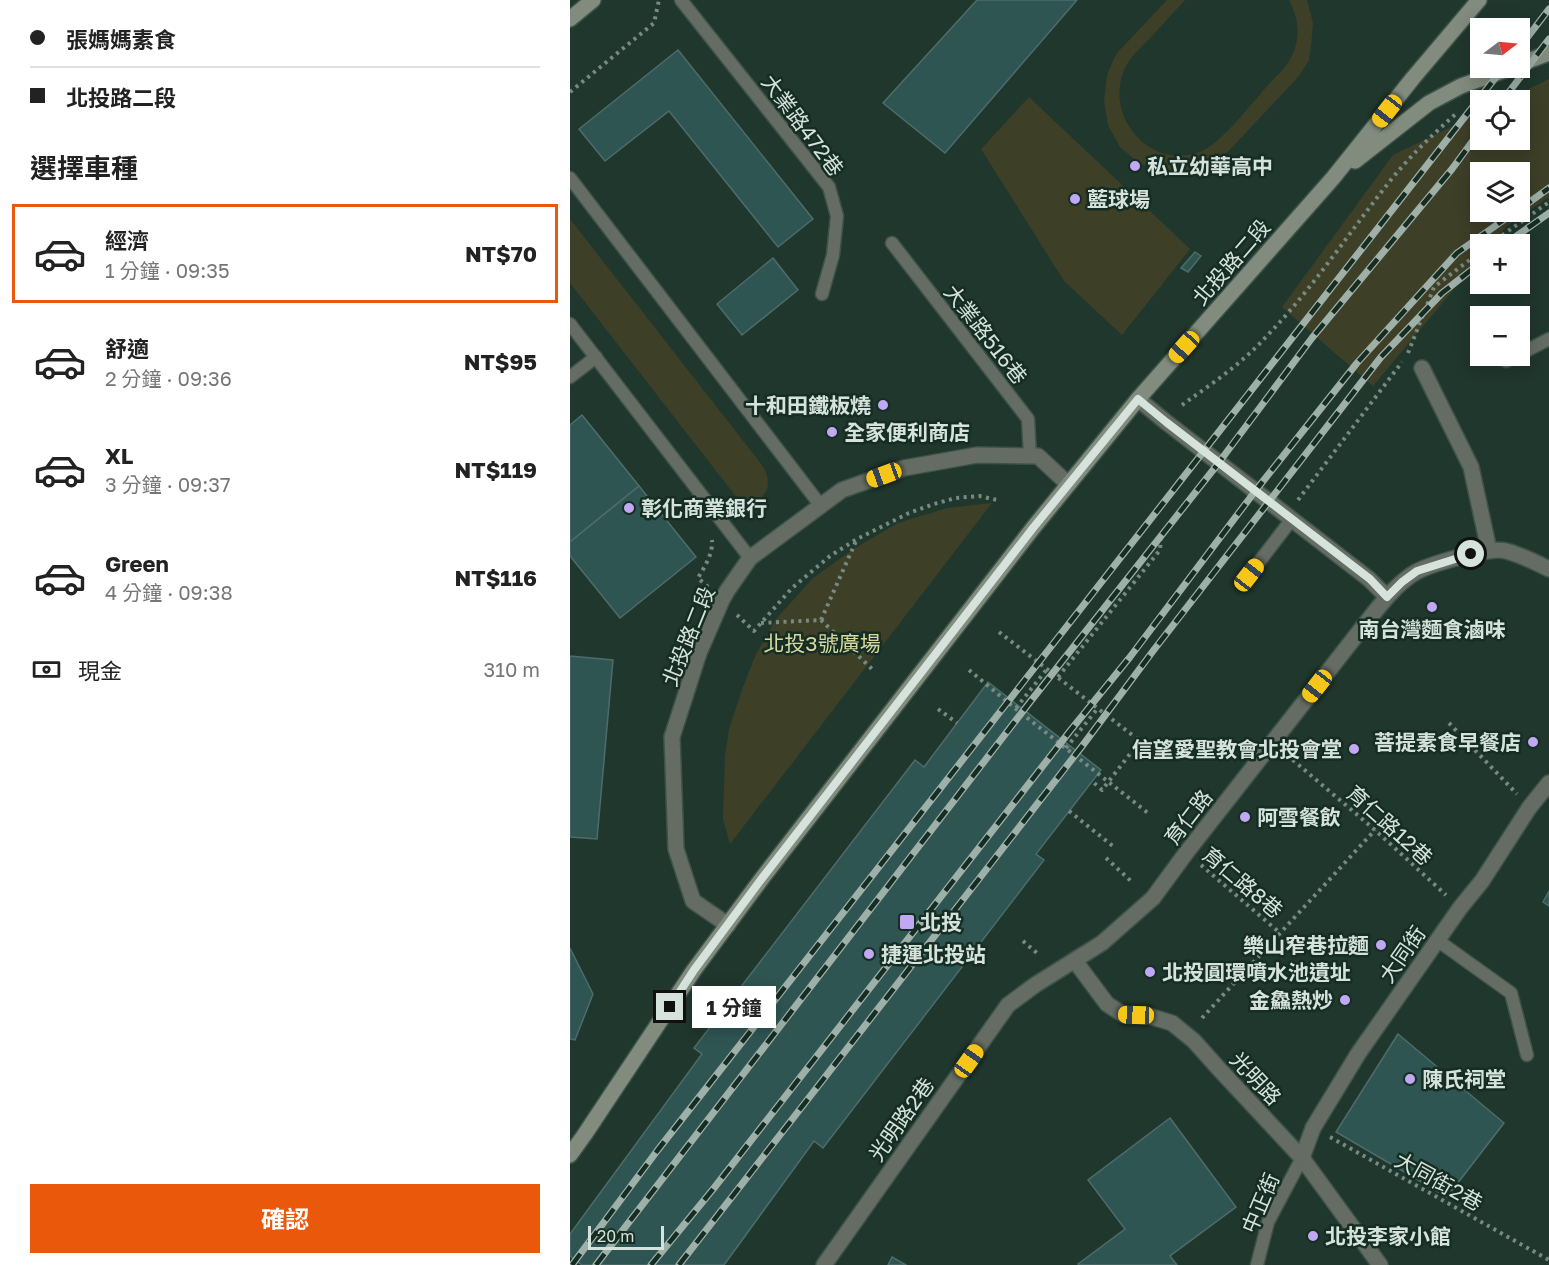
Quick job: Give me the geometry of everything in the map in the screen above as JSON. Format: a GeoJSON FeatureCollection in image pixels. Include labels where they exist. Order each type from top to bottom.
{"type":"FeatureCollection","features":[{"type":"Feature","properties":{"kind":"street"},"geometry":{"type":"LineString","coordinates":[[570,19],[593,0]]}},
{"type":"Feature","properties":{"kind":"street"},"geometry":{"type":"LineString","coordinates":[[1333,178],[1479,0]]}},
{"type":"Feature","properties":{"kind":"street"},"geometry":{"type":"LineString","coordinates":[[1530,60],[1549,53]]}},
{"type":"Feature","properties":{"kind":"street"},"geometry":{"type":"LineString","coordinates":[[1333,178],[1429,104],[1461,86],[1483,78]]}},
{"type":"Feature","properties":{"kind":"street","name":"北投路二段"},"geometry":{"type":"LineString","coordinates":[[570,1155],[694,970],[1026,537],[1138,399],[1333,178]]}},
{"type":"Feature","properties":{"kind":"street"},"geometry":{"type":"LineString","coordinates":[[1422,368],[1471,467],[1489,550]]}},
{"type":"Feature","properties":{"kind":"street"},"geometry":{"type":"LineString","coordinates":[[1138,399],[1370,579],[1387,597]]}},
{"type":"Feature","properties":{"kind":"street","name":"北投路二段"},"geometry":{"type":"LineString","coordinates":[[728,925],[693,901],[676,849],[672,737],[699,653],[717,610],[750,558],[842,490],[904,468],[977,454],[1038,456],[1068,484]]}},
{"type":"Feature","properties":{"kind":"street","name":"育仁路"},"geometry":{"type":"LineString","coordinates":[[1075,961],[1102,943],[1153,898],[1387,597],[1402,582],[1417,571],[1489,550],[1505,550],[1549,569]]}},
{"type":"Feature","properties":{"kind":"street","name":"大同街"},"geometry":{"type":"LineString","coordinates":[[1302,1158],[1313,1128],[1358,1054],[1437,940],[1482,881],[1529,808],[1549,783]]}},
{"type":"Feature","properties":{"kind":"street","name":"光明路"},"geometry":{"type":"LineString","coordinates":[[1075,961],[1107,1004],[1124,1015],[1149,1016],[1172,1023],[1194,1041],[1302,1158],[1380,1265]]}},
{"type":"Feature","properties":{"kind":"street","name":"光明路2巷"},"geometry":{"type":"LineString","coordinates":[[824,1265],[1008,1005],[1035,985],[1075,961]]}},
{"type":"Feature","properties":{"kind":"lane","name":"大業路472巷"},"geometry":{"type":"LineString","coordinates":[[681,0],[829,188],[837,216],[833,255],[822,294]]}},
{"type":"Feature","properties":{"kind":"lane"},"geometry":{"type":"LineString","coordinates":[[570,178],[821,506]]}},
{"type":"Feature","properties":{"kind":"lane","name":"大業路516巷"},"geometry":{"type":"LineString","coordinates":[[892,243],[1028,419],[1030,456]]}},
{"type":"Feature","properties":{"kind":"lane"},"geometry":{"type":"LineString","coordinates":[[570,324],[750,558]]}},
{"type":"Feature","properties":{"kind":"lane"},"geometry":{"type":"LineString","coordinates":[[1530,349],[1549,339]]}},
{"type":"Feature","properties":{"kind":"lane"},"geometry":{"type":"LineString","coordinates":[[570,377],[596,357]]}},
{"type":"Feature","properties":{"kind":"lane"},"geometry":{"type":"LineString","coordinates":[[1249,575],[1292,519]]}},
{"type":"Feature","properties":{"kind":"lane"},"geometry":{"type":"LineString","coordinates":[[1437,940],[1512,993],[1527,1055]]}},
{"type":"Feature","properties":{"kind":"lane","name":"中正街"},"geometry":{"type":"LineString","coordinates":[[1257,1265],[1268,1222],[1302,1158]]}},
{"type":"Feature","properties":{"kind":"path"},"geometry":{"type":"LineString","coordinates":[[570,92],[654,23],[659,0]]}},
{"type":"Feature","properties":{"kind":"path"},"geometry":{"type":"LineString","coordinates":[[1182,405],[1232,368],[1263,341],[1305,293],[1391,180],[1434,133],[1458,112]]}},
{"type":"Feature","properties":{"kind":"path"},"geometry":{"type":"LineString","coordinates":[[1504,234],[1549,202]]}},
{"type":"Feature","properties":{"kind":"path"},"geometry":{"type":"LineString","coordinates":[[1297,500],[1407,355],[1434,287],[1470,260]]}},
{"type":"Feature","properties":{"kind":"path"},"geometry":{"type":"LineString","coordinates":[[1058,677],[1160,550],[1161,537],[1209,475]]}},
{"type":"Feature","properties":{"kind":"path"},"geometry":{"type":"LineString","coordinates":[[754,631],[792,588],[830,556],[856,539],[909,513],[934,504],[956,498],[979,496],[997,500]]}},
{"type":"Feature","properties":{"kind":"path"},"geometry":{"type":"LineString","coordinates":[[821,620],[856,539]]}},
{"type":"Feature","properties":{"kind":"path"},"geometry":{"type":"LineString","coordinates":[[760,623],[821,620],[872,669]]}},
{"type":"Feature","properties":{"kind":"path"},"geometry":{"type":"LineString","coordinates":[[999,632],[1140,741],[1102,790],[1092,781]]}},
{"type":"Feature","properties":{"kind":"path"},"geometry":{"type":"LineString","coordinates":[[1016,709],[1047,669]]}},
{"type":"Feature","properties":{"kind":"path"},"geometry":{"type":"LineString","coordinates":[[969,670],[1148,813]]}},
{"type":"Feature","properties":{"kind":"path"},"geometry":{"type":"LineString","coordinates":[[1066,748],[1098,708]]}},
{"type":"Feature","properties":{"kind":"path"},"geometry":{"type":"LineString","coordinates":[[938,709],[957,723]]}},
{"type":"Feature","properties":{"kind":"path"},"geometry":{"type":"LineString","coordinates":[[1449,723],[1529,808]]}},
{"type":"Feature","properties":{"kind":"path","name":"育仁路12巷"},"geometry":{"type":"LineString","coordinates":[[1275,740],[1289,758],[1375,830],[1460,908]]}},
{"type":"Feature","properties":{"kind":"path"},"geometry":{"type":"LineString","coordinates":[[1069,811],[1114,847]]}},
{"type":"Feature","properties":{"kind":"path"},"geometry":{"type":"LineString","coordinates":[[1202,1018],[1375,830]]}},
{"type":"Feature","properties":{"kind":"path","name":"育仁路8巷"},"geometry":{"type":"LineString","coordinates":[[1186,854],[1280,933]]}},
{"type":"Feature","properties":{"kind":"path"},"geometry":{"type":"LineString","coordinates":[[1106,858],[1132,882]]}},
{"type":"Feature","properties":{"kind":"path"},"geometry":{"type":"LineString","coordinates":[[1023,941],[1038,954]]}},
{"type":"Feature","properties":{"kind":"path","name":"大同街2巷"},"geometry":{"type":"LineString","coordinates":[[1313,1128],[1549,1260]]}},
{"type":"Feature","properties":{"kind":"green space"},"geometry":{"type":"Polygon","coordinates":[[[1167,0],[1185,0],[1131,58],[1123,73],[1119,91],[1121,108],[1127,123],[1137,137],[1150,147],[1165,154],[1182,156],[1208,148],[1236,122],[1285,67],[1294,51],[1298,33],[1294,10],[1289,0],[1307,0],[1313,23],[1309,60],[1299,76],[1224,156],[1204,168],[1182,173],[1159,171],[1138,162],[1120,147],[1108,125],[1104,101],[1107,75],[1116,54],[1167,0]]]}},
{"type":"Feature","properties":{"kind":"green space"},"geometry":{"type":"Polygon","coordinates":[[[1549,79],[1549,197],[1530,210],[1530,162],[1470,162],[1470,222],[1513,222],[1500,234],[1470,234],[1470,270],[1373,386],[1282,307],[1393,155],[1470,118],[1470,150],[1530,150],[1530,90],[1526,90],[1549,79]]]}},
{"type":"Feature","properties":{"kind":"green space","name":"藍球場"},"geometry":{"type":"Polygon","coordinates":[[[1029,97],[1190,249],[1122,335],[1064,281],[981,149],[1029,97]]]}},
{"type":"Feature","properties":{"kind":"green space"},"geometry":{"type":"Polygon","coordinates":[[[570,219],[762,465],[766,472],[768,486],[766,492],[757,500],[741,502],[734,494],[570,283],[570,219]]]}},
{"type":"Feature","properties":{"kind":"green space","name":"北投3號廣場"},"geometry":{"type":"Polygon","coordinates":[[[992,503],[730,844],[723,819],[725,756],[729,729],[756,654],[776,619],[813,578],[855,548],[898,523],[947,508],[992,503]]]}},
{"type":"Feature","properties":{"kind":"building"},"geometry":{"type":"Polygon","coordinates":[[[977,0],[1077,0],[945,153],[883,103],[977,0]]]}},
{"type":"Feature","properties":{"kind":"building"},"geometry":{"type":"Polygon","coordinates":[[[678,50],[813,219],[778,247],[669,111],[605,161],[579,129],[678,50]]]}},
{"type":"Feature","properties":{"kind":"building"},"geometry":{"type":"Polygon","coordinates":[[[1195,252],[1201,256],[1188,272],[1181,268],[1195,252]]]}},
{"type":"Feature","properties":{"kind":"building"},"geometry":{"type":"Polygon","coordinates":[[[773,258],[798,290],[742,335],[717,304],[773,258]]]}},
{"type":"Feature","properties":{"kind":"building"},"geometry":{"type":"Polygon","coordinates":[[[582,415],[639,486],[570,542],[570,425],[582,415]]]}},
{"type":"Feature","properties":{"kind":"building"},"geometry":{"type":"Polygon","coordinates":[[[639,486],[696,557],[620,618],[570,556],[570,542],[639,486]]]}},
{"type":"Feature","properties":{"kind":"building"},"geometry":{"type":"Polygon","coordinates":[[[570,656],[613,660],[597,839],[570,837],[570,656]]]}},
{"type":"Feature","properties":{"kind":"building","name":"捷運北投站"},"geometry":{"type":"Polygon","coordinates":[[[988,682],[1101,770],[1036,854],[1044,860],[823,1148],[814,1141],[724,1265],[582,1265],[570,1256],[570,1234],[702,1054],[694,1048],[915,760],[924,767],[988,682]]]}},
{"type":"Feature","properties":{"kind":"building"},"geometry":{"type":"Polygon","coordinates":[[[1549,891],[1549,906],[1543,902],[1549,891]]]}},
{"type":"Feature","properties":{"kind":"building"},"geometry":{"type":"Polygon","coordinates":[[[570,948],[593,994],[575,1040],[570,1039],[570,948]]]}},
{"type":"Feature","properties":{"kind":"building","name":"陳氏祠堂"},"geometry":{"type":"Polygon","coordinates":[[[1398,1034],[1504,1123],[1447,1197],[1336,1132],[1398,1034]]]}},
{"type":"Feature","properties":{"kind":"building"},"geometry":{"type":"Polygon","coordinates":[[[1170,1118],[1236,1207],[1170,1256],[1177,1265],[1079,1265],[1125,1229],[1088,1180],[1170,1118]]]}},
{"type":"Feature","properties":{"kind":"building"},"geometry":{"type":"Polygon","coordinates":[[[892,1257],[906,1265],[888,1265],[892,1257]]]}},
{"type":"Feature","properties":{"kind":"railway"},"geometry":{"type":"LineString","coordinates":[[1530,34],[1549,9]]}},
{"type":"Feature","properties":{"kind":"railway"},"geometry":{"type":"LineString","coordinates":[[1511,90],[1549,39]]}},
{"type":"Feature","properties":{"kind":"railway"},"geometry":{"type":"LineString","coordinates":[[572,1265],[657,1151],[1495,78]]}},
{"type":"Feature","properties":{"kind":"railway"},"geometry":{"type":"LineString","coordinates":[[596,1265],[1030,702],[1217,465],[1312,338],[1470,145]]}},
{"type":"Feature","properties":{"kind":"railway"},"geometry":{"type":"LineString","coordinates":[[1530,202],[1549,188]]}},
{"type":"Feature","properties":{"kind":"railway"},"geometry":{"type":"LineString","coordinates":[[1519,234],[1549,213]]}},
{"type":"Feature","properties":{"kind":"railway"},"geometry":{"type":"LineString","coordinates":[[651,1265],[714,1188],[1130,657],[1256,490],[1357,363],[1457,253],[1501,222]]}},
{"type":"Feature","properties":{"kind":"railway"},"geometry":{"type":"LineString","coordinates":[[679,1265],[1381,357],[1442,293],[1470,271]]}},
{"type":"Feature","properties":{"kind":"place","name":"私立幼華高中"},"geometry":{"type":"Point","coordinates":[1135,166]}},
{"type":"Feature","properties":{"kind":"place","name":"藍球場"},"geometry":{"type":"Point","coordinates":[1075,199]}},
{"type":"Feature","properties":{"kind":"place","name":"十和田鐵板燒"},"geometry":{"type":"Point","coordinates":[883,405]}},
{"type":"Feature","properties":{"kind":"place","name":"全家便利商店"},"geometry":{"type":"Point","coordinates":[832,432]}},
{"type":"Feature","properties":{"kind":"place","name":"彰化商業銀行"},"geometry":{"type":"Point","coordinates":[629,508]}},
{"type":"Feature","properties":{"kind":"place","name":"南台灣麵食滷味"},"geometry":{"type":"Point","coordinates":[1432,607]}},
{"type":"Feature","properties":{"kind":"place","name":"菩提素食早餐店"},"geometry":{"type":"Point","coordinates":[1533,742]}},
{"type":"Feature","properties":{"kind":"place","name":"信望愛聖教會北投會堂"},"geometry":{"type":"Point","coordinates":[1354,749]}},
{"type":"Feature","properties":{"kind":"place","name":"阿雪餐飲"},"geometry":{"type":"Point","coordinates":[1245,817]}},
{"type":"Feature","properties":{"kind":"place","name":"北投"},"geometry":{"type":"Point","coordinates":[907,922]}},
{"type":"Feature","properties":{"kind":"place","name":"樂山窄巷拉麵"},"geometry":{"type":"Point","coordinates":[1381,945]}},
{"type":"Feature","properties":{"kind":"place","name":"捷運北投站"},"geometry":{"type":"Point","coordinates":[869,954]}},
{"type":"Feature","properties":{"kind":"place","name":"北投圓環噴水池遺址"},"geometry":{"type":"Point","coordinates":[1150,972]}},
{"type":"Feature","properties":{"kind":"place","name":"金鱻熱炒"},"geometry":{"type":"Point","coordinates":[1345,1000]}},
{"type":"Feature","properties":{"kind":"place","name":"陳氏祠堂"},"geometry":{"type":"Point","coordinates":[1410,1079]}},
{"type":"Feature","properties":{"kind":"place","name":"北投李家小館"},"geometry":{"type":"Point","coordinates":[1313,1236]}},
{"type":"Feature","properties":{"kind":"route"},"geometry":{"type":"LineString","coordinates":[[670,1007],[694,970],[763,877],[1033,528],[1138,399],[1370,579],[1387,597],[1417,571],[1471,554]]}}]}
